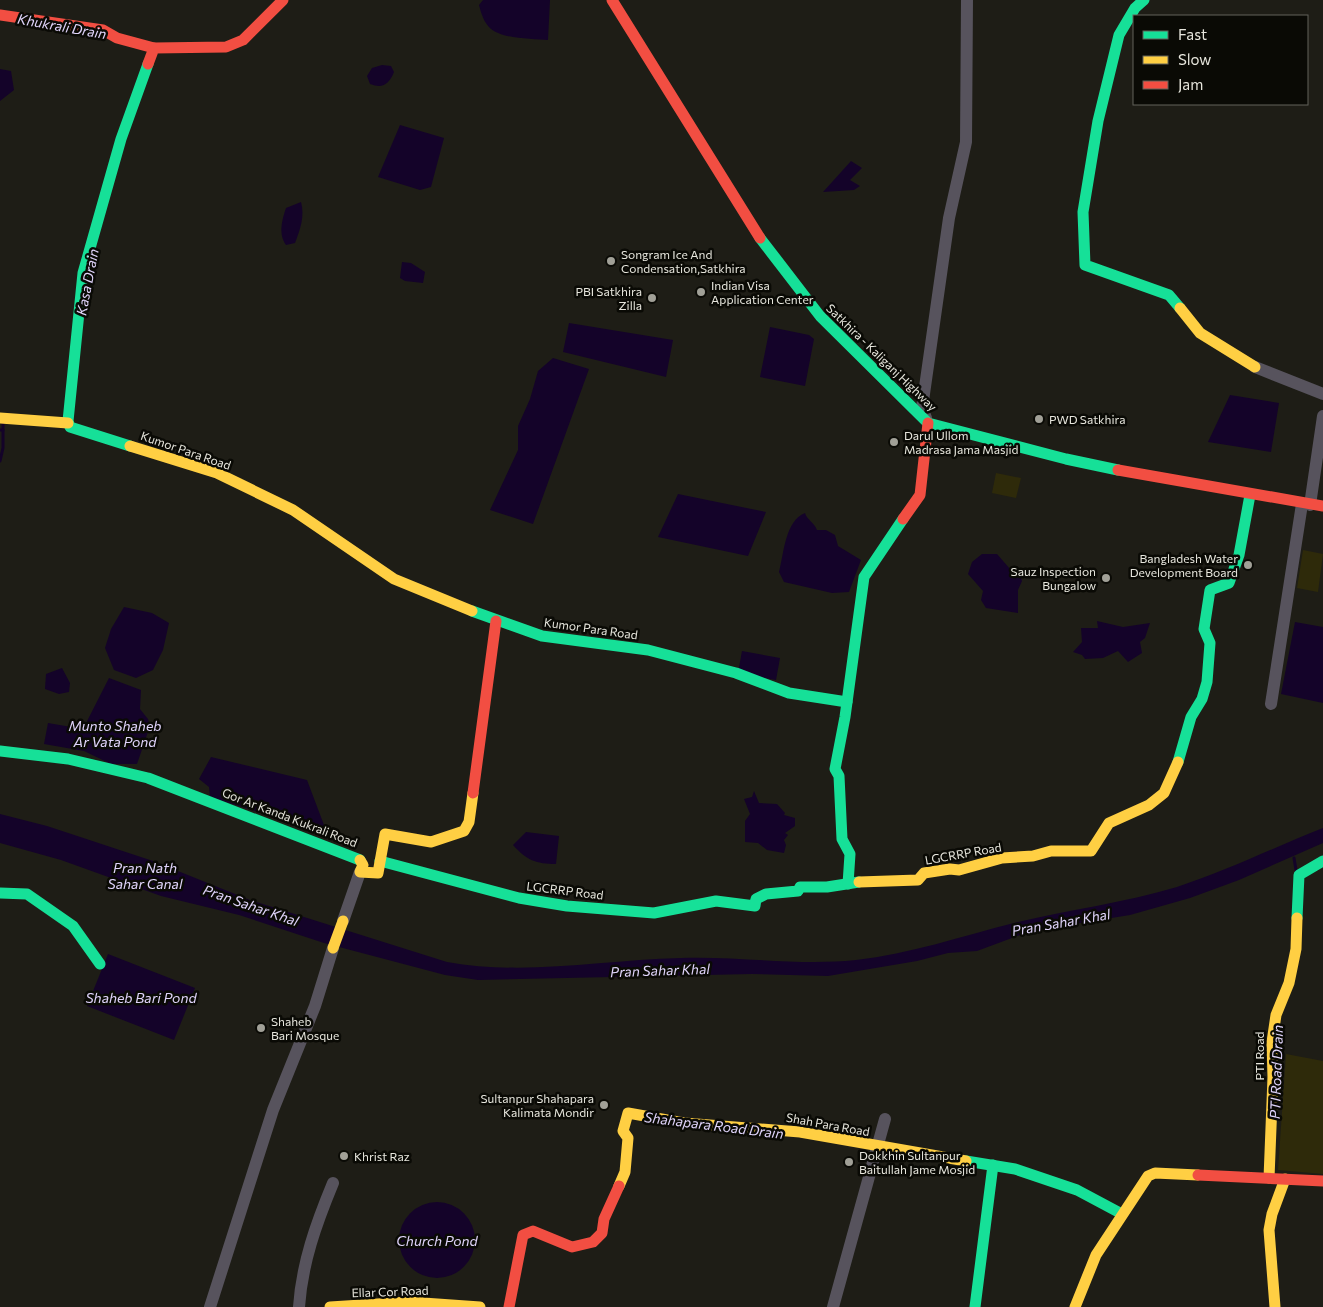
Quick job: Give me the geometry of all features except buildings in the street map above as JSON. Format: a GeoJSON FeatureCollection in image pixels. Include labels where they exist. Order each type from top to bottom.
{"type":"FeatureCollection","features":[{"type":"Feature","properties":{"kind":"main road"},"geometry":{"type":"LineString","coordinates":[[0,15],[103,30],[117,38],[154,48],[226,47],[243,40],[283,0]]}},
{"type":"Feature","properties":{"kind":"main road","name":"Satkhira - Kaliganj Highway"},"geometry":{"type":"LineString","coordinates":[[612,0],[767,250],[820,316],[928,423],[1066,459],[1250,495],[1312,505]]}},
{"type":"Feature","properties":{"kind":"main road"},"geometry":{"type":"LineString","coordinates":[[1144,0],[1135,8],[1119,35],[1098,121],[1083,212],[1085,265],[1169,295],[1200,333],[1255,367]]}},
{"type":"Feature","properties":{"kind":"main road"},"geometry":{"type":"LineString","coordinates":[[0,418],[68,423],[83,273],[121,139],[154,48]]}},
{"type":"Feature","properties":{"kind":"main road","name":"Kumor Para Road"},"geometry":{"type":"LineString","coordinates":[[68,423],[70,427],[84,433],[172,457],[217,473],[293,510],[394,579],[496,621],[542,636],[648,650],[736,672],[789,693],[847,702]]}},
{"type":"Feature","properties":{"kind":"main road"},"geometry":{"type":"LineString","coordinates":[[848,884],[850,854],[842,839],[839,776],[835,769],[847,702],[864,577],[920,496],[928,423]]}},
{"type":"Feature","properties":{"kind":"main road","name":"LGCRRP Road"},"geometry":{"type":"LineString","coordinates":[[380,861],[519,898],[567,906],[654,913],[716,900],[755,906],[756,899],[766,894],[798,891],[800,888],[865,881],[918,880],[924,873],[950,869],[959,870],[974,864],[1033,856],[1051,851],[1091,851],[1109,823],[1149,805],[1164,794],[1176,772],[1191,718],[1202,699],[1207,682],[1210,643],[1204,629],[1206,605],[1210,590],[1229,583],[1239,555],[1250,495]]}},
{"type":"Feature","properties":{"kind":"main road"},"geometry":{"type":"LineString","coordinates":[[360,872],[378,874],[385,834],[431,842],[464,831],[469,822],[496,621]]}},
{"type":"Feature","properties":{"kind":"main road","name":"Gor Ar Kanda Kukrali Road"},"geometry":{"type":"LineString","coordinates":[[0,751],[68,758],[157,780],[358,858],[363,865],[360,872]]}},
{"type":"Feature","properties":{"kind":"main road","name":"PTI Road"},"geometry":{"type":"LineString","coordinates":[[1269,1178],[1274,1077],[1271,1049],[1274,1026],[1289,983],[1296,949],[1300,875],[1323,861]]}},
{"type":"Feature","properties":{"kind":"main road"},"geometry":{"type":"LineString","coordinates":[[0,893],[27,894],[73,926],[100,964]]}},
{"type":"Feature","properties":{"kind":"main road"},"geometry":{"type":"LineString","coordinates":[[333,948],[343,921]]}},
{"type":"Feature","properties":{"kind":"main road","name":"Shah Para Road"},"geometry":{"type":"LineString","coordinates":[[509,1307],[523,1235],[533,1231],[572,1247],[593,1242],[602,1233],[604,1219],[625,1172],[628,1138],[623,1131],[628,1113],[684,1123],[800,1132],[878,1147],[1015,1168],[1077,1190],[1122,1214]]}},
{"type":"Feature","properties":{"kind":"main road"},"geometry":{"type":"LineString","coordinates":[[975,1307],[993,1165]]}},
{"type":"Feature","properties":{"kind":"main road"},"geometry":{"type":"LineString","coordinates":[[1075,1307],[1081,1282],[1103,1240],[1148,1176],[1155,1173],[1323,1182]]}},
{"type":"Feature","properties":{"kind":"main road"},"geometry":{"type":"LineString","coordinates":[[1276,1307],[1275,1289],[1269,1267],[1271,1219],[1285,1179]]}},
{"type":"Feature","properties":{"kind":"main road","name":"Ellar Cor Road"},"geometry":{"type":"LineString","coordinates":[[330,1307],[409,1302],[480,1307]]}},
{"type":"Feature","properties":{"kind":"street"},"geometry":{"type":"LineString","coordinates":[[928,423],[922,408],[948,218],[966,142],[968,109],[968,0]]}},
{"type":"Feature","properties":{"kind":"street"},"geometry":{"type":"LineString","coordinates":[[1255,367],[1323,394]]}},
{"type":"Feature","properties":{"kind":"street"},"geometry":{"type":"LineString","coordinates":[[1271,704],[1312,505],[1323,416]]}},
{"type":"Feature","properties":{"kind":"street"},"geometry":{"type":"LineString","coordinates":[[343,921],[360,872]]}},
{"type":"Feature","properties":{"kind":"street"},"geometry":{"type":"LineString","coordinates":[[210,1307],[273,1110],[315,1006],[333,948]]}},
{"type":"Feature","properties":{"kind":"street"},"geometry":{"type":"LineString","coordinates":[[833,1307],[885,1119]]}},
{"type":"Feature","properties":{"kind":"street"},"geometry":{"type":"LineString","coordinates":[[299,1307],[307,1252],[333,1184]]}},
{"type":"Feature","properties":{"kind":"shaded area"},"geometry":{"type":"Polygon","coordinates":[[[996,473],[1021,478],[1016,498],[992,493],[996,473]]]}},
{"type":"Feature","properties":{"kind":"shaded area"},"geometry":{"type":"Polygon","coordinates":[[[1303,550],[1323,554],[1318,592],[1297,588],[1303,550]]]}},
{"type":"Feature","properties":{"kind":"shaded area"},"geometry":{"type":"Polygon","coordinates":[[[1286,1054],[1323,1061],[1323,1174],[1278,1170],[1286,1054]]]}},
{"type":"Feature","properties":{"kind":"water"},"geometry":{"type":"Polygon","coordinates":[[[483,0],[550,0],[548,40],[518,38],[503,35],[491,29],[483,18],[479,5],[483,0]]]}},
{"type":"Feature","properties":{"kind":"water"},"geometry":{"type":"Polygon","coordinates":[[[382,65],[391,66],[394,72],[390,80],[382,86],[370,84],[367,76],[372,68],[382,65]]]}},
{"type":"Feature","properties":{"kind":"water"},"geometry":{"type":"Polygon","coordinates":[[[0,69],[11,71],[14,90],[0,101],[0,69]]]}},
{"type":"Feature","properties":{"kind":"water"},"geometry":{"type":"Polygon","coordinates":[[[400,125],[444,138],[431,187],[420,190],[378,177],[400,125]]]}},
{"type":"Feature","properties":{"kind":"water"},"geometry":{"type":"Polygon","coordinates":[[[851,161],[862,168],[850,180],[860,186],[854,190],[823,192],[851,161]]]}},
{"type":"Feature","properties":{"kind":"water"},"geometry":{"type":"Polygon","coordinates":[[[301,202],[302,218],[299,233],[295,243],[286,245],[281,232],[286,208],[301,202]]]}},
{"type":"Feature","properties":{"kind":"water"},"geometry":{"type":"Polygon","coordinates":[[[402,262],[411,263],[425,272],[423,283],[405,281],[400,278],[402,262]]]}},
{"type":"Feature","properties":{"kind":"water"},"geometry":{"type":"Polygon","coordinates":[[[569,323],[673,340],[666,377],[563,352],[569,323]]]}},
{"type":"Feature","properties":{"kind":"water"},"geometry":{"type":"Polygon","coordinates":[[[770,327],[809,335],[814,339],[805,386],[760,377],[770,327]]]}},
{"type":"Feature","properties":{"kind":"water"},"geometry":{"type":"Polygon","coordinates":[[[553,358],[589,369],[533,524],[490,510],[518,450],[518,426],[530,399],[538,371],[553,358]]]}},
{"type":"Feature","properties":{"kind":"water"},"geometry":{"type":"Polygon","coordinates":[[[1230,395],[1279,403],[1271,452],[1208,442],[1230,395]]]}},
{"type":"Feature","properties":{"kind":"water"},"geometry":{"type":"Polygon","coordinates":[[[678,494],[766,512],[748,556],[658,537],[678,494]]]}},
{"type":"Feature","properties":{"kind":"water"},"geometry":{"type":"Polygon","coordinates":[[[805,513],[817,530],[826,530],[835,535],[838,546],[861,560],[849,592],[832,593],[784,582],[779,572],[786,538],[793,523],[805,513]]]}},
{"type":"Feature","properties":{"kind":"water"},"geometry":{"type":"Polygon","coordinates":[[[982,554],[997,554],[1010,569],[1016,567],[1022,581],[1018,590],[1018,613],[986,608],[981,600],[983,591],[968,574],[972,562],[982,554]]]}},
{"type":"Feature","properties":{"kind":"water"},"geometry":{"type":"Polygon","coordinates":[[[124,607],[152,613],[169,623],[163,650],[153,670],[136,678],[114,670],[105,648],[111,629],[124,607]]]}},
{"type":"Feature","properties":{"kind":"water"},"geometry":{"type":"Polygon","coordinates":[[[1097,621],[1123,627],[1150,623],[1145,638],[1140,642],[1142,653],[1128,662],[1118,651],[1103,658],[1085,659],[1082,655],[1073,652],[1082,642],[1081,628],[1098,628],[1097,621]]]}},
{"type":"Feature","properties":{"kind":"water"},"geometry":{"type":"Polygon","coordinates":[[[1295,622],[1323,627],[1323,703],[1281,694],[1295,622]]]}},
{"type":"Feature","properties":{"kind":"water"},"geometry":{"type":"Polygon","coordinates":[[[742,651],[780,658],[776,680],[738,673],[742,651]]]}},
{"type":"Feature","properties":{"kind":"water"},"geometry":{"type":"Polygon","coordinates":[[[62,668],[70,683],[69,692],[59,694],[45,689],[46,674],[62,668]]]}},
{"type":"Feature","properties":{"kind":"water","name":"Munto Shaheb Ar Vata Pond"},"geometry":{"type":"Polygon","coordinates":[[[109,678],[141,690],[140,709],[148,719],[150,726],[137,764],[111,764],[84,751],[44,744],[48,723],[83,729],[109,678]]]}},
{"type":"Feature","properties":{"kind":"water"},"geometry":{"type":"Polygon","coordinates":[[[211,757],[307,780],[327,833],[210,797],[209,787],[199,779],[211,757]]]}},
{"type":"Feature","properties":{"kind":"water"},"geometry":{"type":"Polygon","coordinates":[[[754,791],[759,803],[777,804],[785,813],[784,815],[795,818],[795,826],[785,833],[788,835],[784,840],[786,845],[784,853],[767,850],[758,843],[745,842],[745,821],[750,814],[744,799],[752,797],[754,791]]]}},
{"type":"Feature","properties":{"kind":"water","name":"Pran Nath Sahar Canal"},"geometry":{"type":"Polygon","coordinates":[[[0,814],[47,826],[153,861],[250,900],[447,962],[505,968],[681,958],[834,962],[876,957],[916,949],[1034,918],[1136,898],[1177,887],[1323,828],[1323,843],[1239,880],[1190,898],[1130,915],[1031,931],[977,951],[948,953],[917,961],[828,976],[752,974],[478,980],[445,975],[324,943],[239,915],[161,896],[61,860],[0,843],[0,814]]]}},
{"type":"Feature","properties":{"kind":"water"},"geometry":{"type":"Polygon","coordinates":[[[526,832],[559,836],[556,864],[543,863],[527,858],[513,845],[526,832]]]}},
{"type":"Feature","properties":{"kind":"water","name":"Shaheb Bari Pond"},"geometry":{"type":"Polygon","coordinates":[[[108,954],[195,988],[174,1040],[87,1006],[108,954]]]}},
{"type":"Feature","properties":{"kind":"water","name":"Church Pond"},"geometry":{"type":"Polygon","coordinates":[[[437,1202],[452,1205],[464,1213],[472,1225],[475,1240],[472,1255],[464,1267],[452,1275],[437,1278],[422,1275],[410,1267],[402,1255],[399,1240],[402,1225],[410,1213],[422,1205],[437,1202]]]}},
{"type":"Feature","properties":{"kind":"waterway"},"geometry":{"type":"LineString","coordinates":[[0,430],[3,430],[3,423]]}},
{"type":"Feature","properties":{"kind":"waterway"},"geometry":{"type":"LineString","coordinates":[[0,461],[3,448],[3,430]]}},
{"type":"Feature","properties":{"kind":"waterway","name":"PTI Road Drain"},"geometry":{"type":"LineString","coordinates":[[1294,858],[1296,870]]}},
{"type":"Feature","properties":{"kind":"traffic: fast"},"geometry":{"type":"LineString","coordinates":[[1144,0],[1135,8],[1119,35],[1098,121],[1083,212],[1085,265],[1169,295],[1180,308]]}},
{"type":"Feature","properties":{"kind":"traffic: fast"},"geometry":{"type":"LineString","coordinates":[[130,446],[70,427],[68,421],[83,273],[121,139],[148,64]]}},
{"type":"Feature","properties":{"kind":"traffic: fast"},"geometry":{"type":"LineString","coordinates":[[760,238],[820,316],[928,423],[1066,459],[1118,470]]}},
{"type":"Feature","properties":{"kind":"traffic: fast"},"geometry":{"type":"LineString","coordinates":[[1178,762],[1191,717],[1202,699],[1207,682],[1210,643],[1204,629],[1210,590],[1229,583],[1239,555],[1250,495]]}},
{"type":"Feature","properties":{"kind":"traffic: fast"},"geometry":{"type":"LineString","coordinates":[[848,884],[850,854],[842,839],[839,776],[835,769],[845,717],[864,577],[903,519]]}},
{"type":"Feature","properties":{"kind":"traffic: fast"},"geometry":{"type":"LineString","coordinates":[[472,611],[542,636],[648,650],[736,673],[789,693],[847,702]]}},
{"type":"Feature","properties":{"kind":"traffic: fast"},"geometry":{"type":"LineString","coordinates":[[0,751],[68,759],[148,778],[360,860]]}},
{"type":"Feature","properties":{"kind":"traffic: fast"},"geometry":{"type":"LineString","coordinates":[[380,861],[519,898],[567,906],[654,913],[716,901],[755,906],[756,899],[766,894],[798,891],[800,887],[827,887],[859,882]]}},
{"type":"Feature","properties":{"kind":"traffic: fast"},"geometry":{"type":"LineString","coordinates":[[1297,918],[1299,875],[1323,861]]}},
{"type":"Feature","properties":{"kind":"traffic: fast"},"geometry":{"type":"LineString","coordinates":[[0,893],[27,894],[73,926],[100,964]]}},
{"type":"Feature","properties":{"kind":"traffic: fast"},"geometry":{"type":"LineString","coordinates":[[966,1161],[1015,1169],[1077,1190],[1122,1214]]}},
{"type":"Feature","properties":{"kind":"traffic: fast"},"geometry":{"type":"LineString","coordinates":[[975,1307],[993,1165]]}},
{"type":"Feature","properties":{"kind":"traffic: slow"},"geometry":{"type":"LineString","coordinates":[[1180,308],[1200,333],[1255,367]]}},
{"type":"Feature","properties":{"kind":"traffic: slow"},"geometry":{"type":"LineString","coordinates":[[0,418],[68,423]]}},
{"type":"Feature","properties":{"kind":"traffic: slow"},"geometry":{"type":"LineString","coordinates":[[130,446],[217,473],[293,510],[394,579],[472,611]]}},
{"type":"Feature","properties":{"kind":"traffic: slow"},"geometry":{"type":"LineString","coordinates":[[859,882],[918,880],[924,873],[950,869],[959,870],[1002,858],[1033,856],[1051,851],[1091,851],[1109,823],[1149,805],[1164,793],[1178,762]]}},
{"type":"Feature","properties":{"kind":"traffic: slow"},"geometry":{"type":"LineString","coordinates":[[360,860],[363,865],[360,872],[378,873],[385,834],[431,842],[464,831],[469,822],[473,793]]}},
{"type":"Feature","properties":{"kind":"traffic: slow"},"geometry":{"type":"LineString","coordinates":[[1269,1178],[1273,1077],[1272,1042],[1276,1015],[1289,983],[1296,949],[1297,918]]}},
{"type":"Feature","properties":{"kind":"traffic: slow"},"geometry":{"type":"LineString","coordinates":[[333,948],[343,921]]}},
{"type":"Feature","properties":{"kind":"traffic: slow"},"geometry":{"type":"LineString","coordinates":[[619,1186],[625,1172],[628,1138],[623,1131],[628,1113],[684,1123],[800,1132],[966,1161]]}},
{"type":"Feature","properties":{"kind":"traffic: slow"},"geometry":{"type":"LineString","coordinates":[[1075,1307],[1096,1255],[1148,1176],[1155,1173],[1198,1175]]}},
{"type":"Feature","properties":{"kind":"traffic: slow"},"geometry":{"type":"LineString","coordinates":[[1275,1307],[1269,1230],[1272,1214],[1285,1179]]}},
{"type":"Feature","properties":{"kind":"traffic: slow"},"geometry":{"type":"LineString","coordinates":[[330,1307],[409,1302],[480,1307]]}},
{"type":"Feature","properties":{"kind":"traffic: jam"},"geometry":{"type":"LineString","coordinates":[[148,64],[154,48],[226,47],[243,40],[283,0]]}},
{"type":"Feature","properties":{"kind":"traffic: jam"},"geometry":{"type":"LineString","coordinates":[[612,0],[760,238]]}},
{"type":"Feature","properties":{"kind":"traffic: jam"},"geometry":{"type":"LineString","coordinates":[[0,15],[103,30],[117,38],[154,48]]}},
{"type":"Feature","properties":{"kind":"traffic: jam"},"geometry":{"type":"LineString","coordinates":[[903,519],[920,495],[928,423]]}},
{"type":"Feature","properties":{"kind":"traffic: jam"},"geometry":{"type":"LineString","coordinates":[[1118,470],[1323,506]]}},
{"type":"Feature","properties":{"kind":"traffic: jam"},"geometry":{"type":"LineString","coordinates":[[473,793],[496,621]]}},
{"type":"Feature","properties":{"kind":"traffic: jam"},"geometry":{"type":"LineString","coordinates":[[1198,1175],[1323,1181]]}},
{"type":"Feature","properties":{"kind":"traffic: jam"},"geometry":{"type":"LineString","coordinates":[[509,1307],[523,1235],[533,1231],[572,1247],[593,1242],[602,1233],[604,1219],[619,1186]]}},
{"type":"Feature","properties":{"kind":"place","name":"Songram Ice And Condensation,Satkhira"},"geometry":{"type":"Point","coordinates":[611,261]}},
{"type":"Feature","properties":{"kind":"place","name":"Indian Visa Application Center"},"geometry":{"type":"Point","coordinates":[701,292]}},
{"type":"Feature","properties":{"kind":"place","name":"PBI Satkhira Zilla"},"geometry":{"type":"Point","coordinates":[652,298]}},
{"type":"Feature","properties":{"kind":"place","name":"PWD Satkhira"},"geometry":{"type":"Point","coordinates":[1039,419]}},
{"type":"Feature","properties":{"kind":"place","name":"Darul Ullom Madrasa Jama Masjid"},"geometry":{"type":"Point","coordinates":[894,442]}},
{"type":"Feature","properties":{"kind":"place","name":"Bangladesh Water Development Board"},"geometry":{"type":"Point","coordinates":[1248,565]}},
{"type":"Feature","properties":{"kind":"place","name":"Sauz Inspection Bungalow"},"geometry":{"type":"Point","coordinates":[1106,578]}},
{"type":"Feature","properties":{"kind":"place","name":"Shaheb Bari Mosque"},"geometry":{"type":"Point","coordinates":[261,1028]}},
{"type":"Feature","properties":{"kind":"place","name":"Sultanpur Shahapara Kalimata Mondir"},"geometry":{"type":"Point","coordinates":[604,1105]}},
{"type":"Feature","properties":{"kind":"place","name":"Khrist Raz"},"geometry":{"type":"Point","coordinates":[344,1156]}},
{"type":"Feature","properties":{"kind":"place","name":"Dokkhin Sultanpur Baitullah Jame Mosjid"},"geometry":{"type":"Point","coordinates":[849,1162]}},
{"type":"Feature","properties":{"kind":"water label","name":"Khukrali Drain"},"geometry":{"type":"Point","coordinates":[62,26]}},
{"type":"Feature","properties":{"kind":"water label","name":"Kasa Drain"},"geometry":{"type":"Point","coordinates":[87,282]}},
{"type":"Feature","properties":{"kind":"water label","name":"Pran Sahar Khal"},"geometry":{"type":"Point","coordinates":[251,905]}},
{"type":"Feature","properties":{"kind":"water label","name":"Pran Sahar Khal"},"geometry":{"type":"Point","coordinates":[1061,922]}},
{"type":"Feature","properties":{"kind":"water label","name":"Pran Sahar Khal"},"geometry":{"type":"Point","coordinates":[660,970]}},
{"type":"Feature","properties":{"kind":"water label","name":"Shahapara Road Drain"},"geometry":{"type":"Point","coordinates":[714,1125]}}]}
